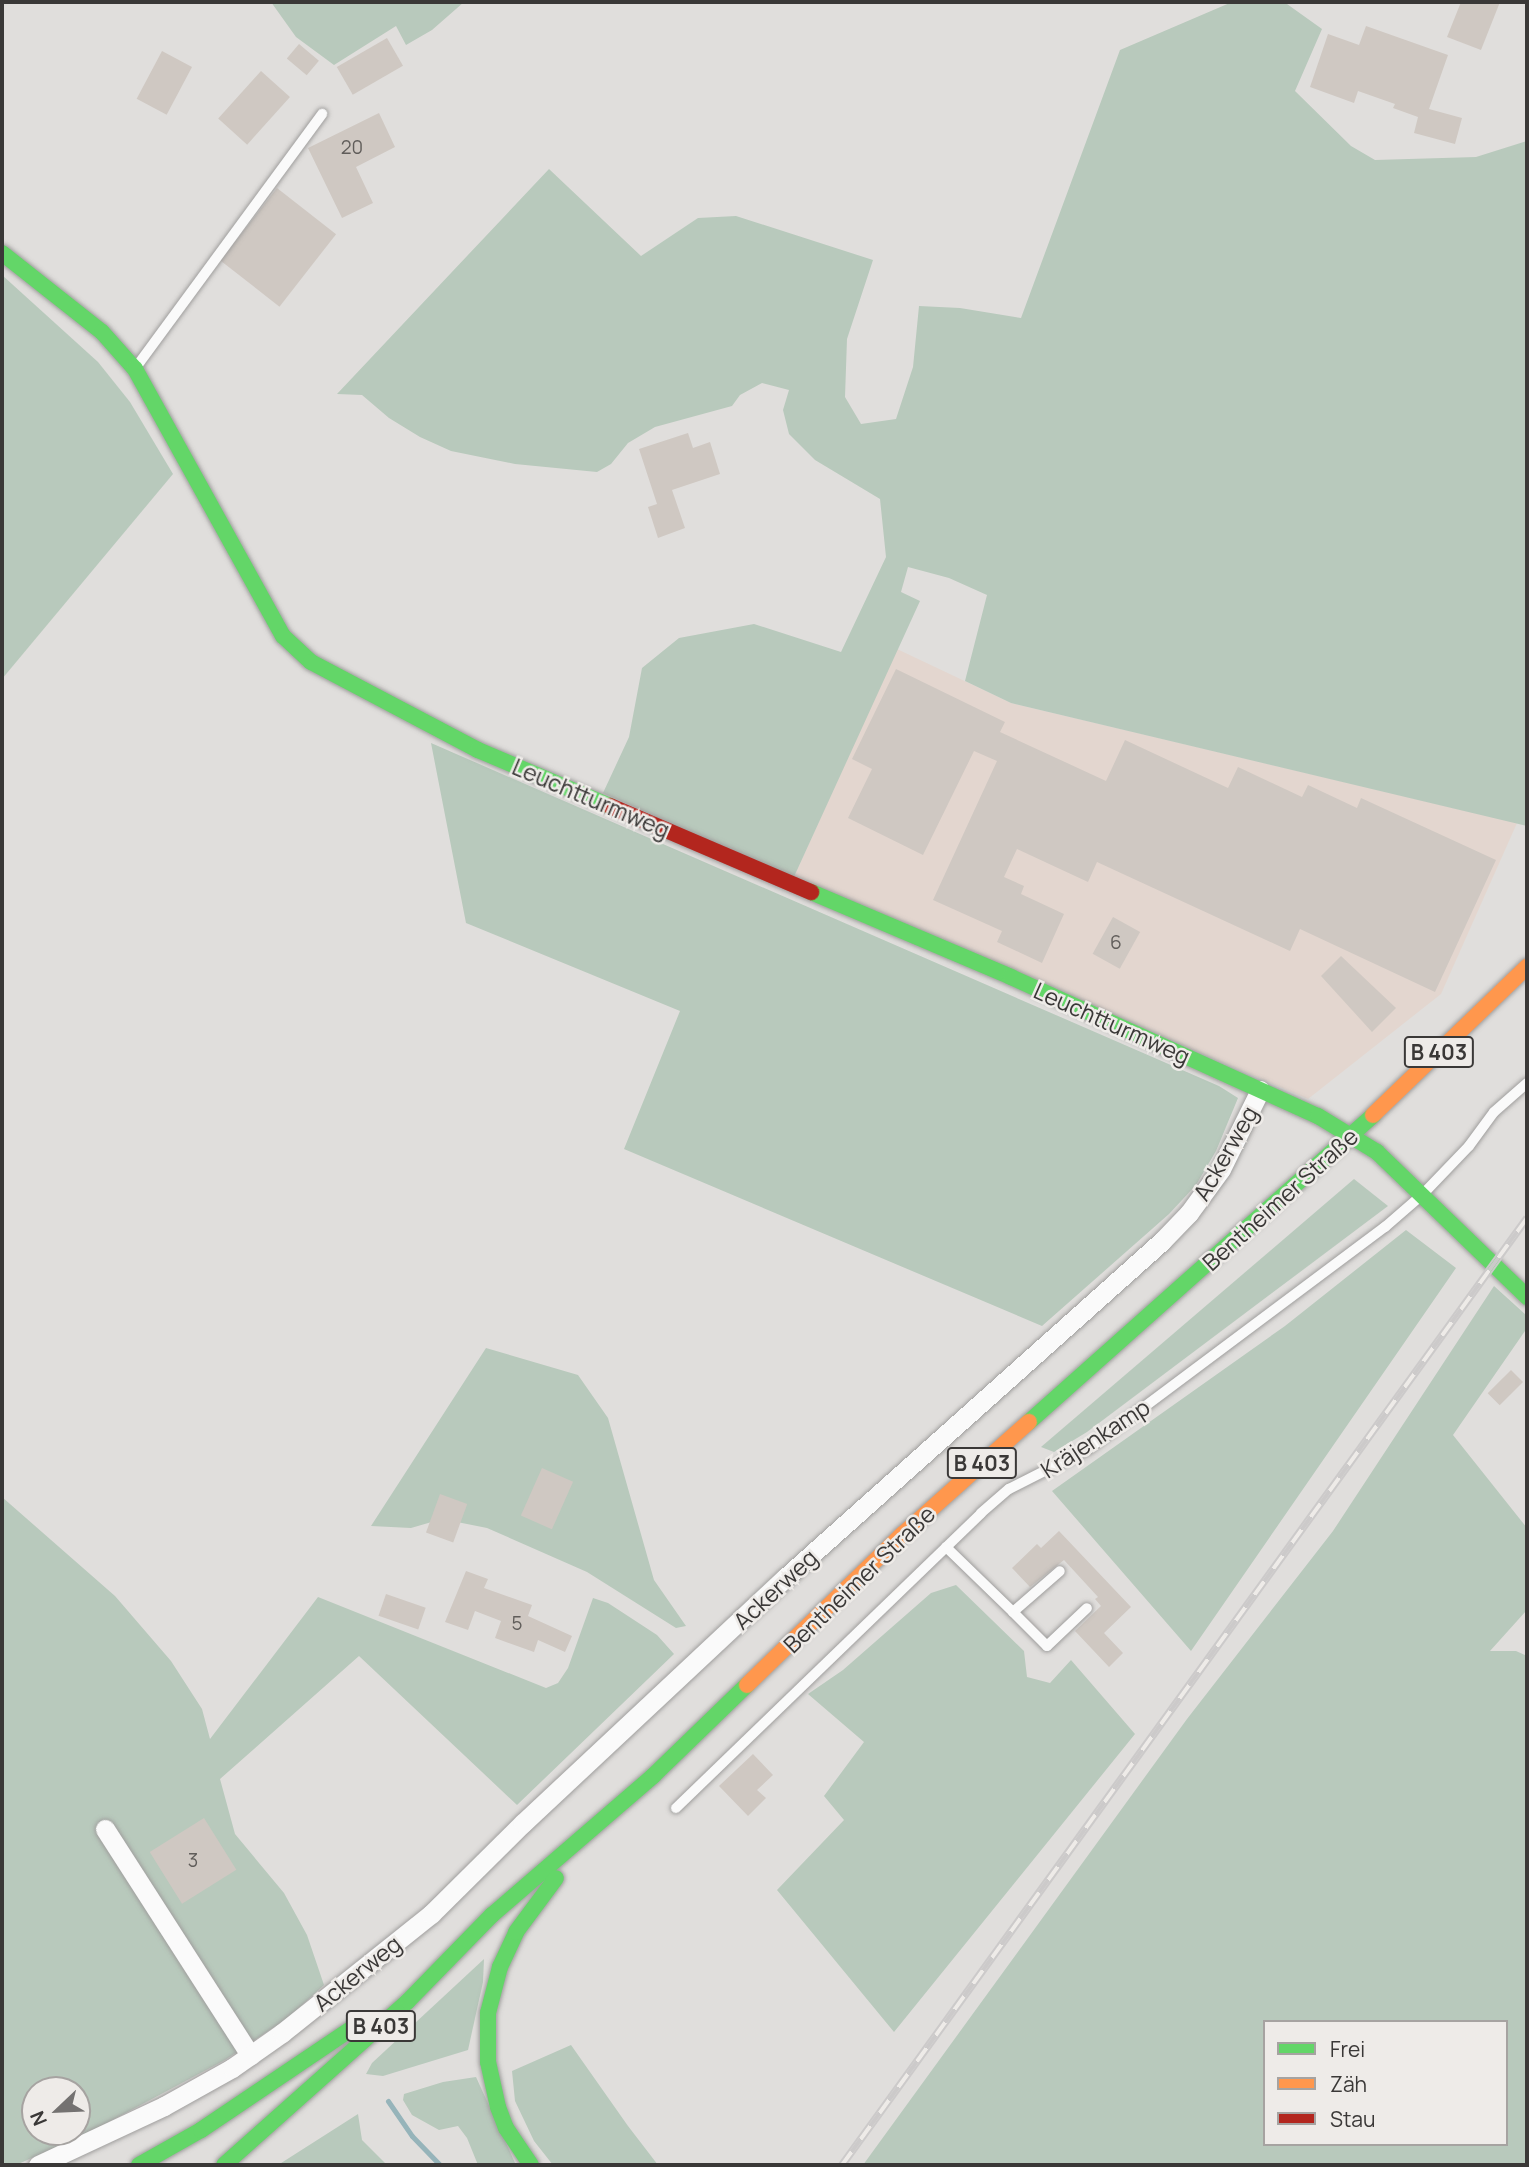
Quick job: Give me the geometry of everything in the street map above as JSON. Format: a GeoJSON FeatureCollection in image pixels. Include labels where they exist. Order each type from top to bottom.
{"type":"FeatureCollection","features":[{"type":"Feature","properties":{"kind":"main road","name":"Leuchtturmweg"},"geometry":{"type":"LineString","coordinates":[[2,253],[102,332],[135,369],[283,636],[311,662],[478,750],[1011,977],[1318,1116],[1377,1152],[1527,1297]]}},
{"type":"Feature","properties":{"kind":"main road","name":"Bentheimer Straße"},"geometry":{"type":"LineString","coordinates":[[224,2165],[408,2001],[492,1915],[653,1776],[902,1535],[1352,1136],[1527,967]]}},
{"type":"Feature","properties":{"kind":"main road"},"geometry":{"type":"LineString","coordinates":[[531,2165],[506,2128],[490,2080],[486,2040],[493,1990],[516,1932],[538,1899],[626,1798]]}},
{"type":"Feature","properties":{"kind":"main road"},"geometry":{"type":"LineString","coordinates":[[139,2165],[212,2123],[363,2020],[492,1915]]}},
{"type":"Feature","properties":{"kind":"street","name":"Ackerweg"},"geometry":{"type":"LineString","coordinates":[[38,2165],[164,2106],[250,2055],[431,1914],[785,1578],[1162,1241],[1189,1213],[1221,1169],[1260,1090]]}},
{"type":"Feature","properties":{"kind":"street"},"geometry":{"type":"LineString","coordinates":[[105,1829],[250,2055]]}},
{"type":"Feature","properties":{"kind":"lane"},"geometry":{"type":"LineString","coordinates":[[135,369],[322,114]]}},
{"type":"Feature","properties":{"kind":"lane","name":"Kräjenkamp"},"geometry":{"type":"LineString","coordinates":[[676,1808],[1009,1489],[1088,1448],[1385,1227],[1423,1194],[1469,1146],[1494,1112],[1527,1083]]}},
{"type":"Feature","properties":{"kind":"lane"},"geometry":{"type":"LineString","coordinates":[[946,1547],[1047,1646],[1087,1608]]}},
{"type":"Feature","properties":{"kind":"lane"},"geometry":{"type":"LineString","coordinates":[[1013,1612],[1060,1571]]}},
{"type":"Feature","properties":{"kind":"shaded area"},"geometry":{"type":"Polygon","coordinates":[[[897,649],[1011,703],[1517,823],[1441,994],[1308,1099],[793,879],[897,649]]]}},
{"type":"Feature","properties":{"kind":"green space"},"geometry":{"type":"Polygon","coordinates":[[[271,2],[464,2],[432,30],[406,45],[396,26],[334,65],[296,37],[271,2]]]}},
{"type":"Feature","properties":{"kind":"green space"},"geometry":{"type":"Polygon","coordinates":[[[1232,2],[1287,4],[1322,29],[1295,91],[1351,146],[1375,160],[1476,157],[1527,141],[1527,826],[1011,703],[965,681],[987,595],[949,578],[908,567],[901,592],[920,601],[793,879],[603,793],[629,737],[642,668],[679,638],[754,624],[841,652],[886,557],[880,499],[815,460],[789,434],[783,410],[789,390],[762,383],[740,395],[732,406],[655,427],[628,443],[611,464],[597,472],[515,464],[451,451],[420,437],[389,418],[362,395],[337,394],[549,169],[641,256],[698,218],[736,216],[873,260],[847,339],[845,397],[861,424],[896,419],[913,367],[919,306],[960,308],[1021,318],[1120,50],[1232,2]]]}},
{"type":"Feature","properties":{"kind":"green space"},"geometry":{"type":"Polygon","coordinates":[[[2,275],[98,362],[130,402],[173,474],[2,679],[2,275]]]}},
{"type":"Feature","properties":{"kind":"green space"},"geometry":{"type":"Polygon","coordinates":[[[431,743],[1219,1086],[1238,1098],[1216,1151],[1196,1185],[1169,1214],[1042,1326],[624,1149],[680,1011],[466,923],[431,743]]]}},
{"type":"Feature","properties":{"kind":"green space"},"geometry":{"type":"Polygon","coordinates":[[[1354,1179],[1388,1206],[1087,1432],[1054,1452],[1041,1447],[1354,1179]]]}},
{"type":"Feature","properties":{"kind":"green space"},"geometry":{"type":"Polygon","coordinates":[[[1406,1230],[1456,1268],[1191,1651],[1052,1491],[1285,1326],[1406,1230]]]}},
{"type":"Feature","properties":{"kind":"green space"},"geometry":{"type":"Polygon","coordinates":[[[1494,1286],[1527,1316],[1527,1328],[1453,1435],[1527,1528],[1527,1610],[1490,1651],[1516,1651],[1527,1656],[1527,2165],[863,2165],[1187,1719],[1333,1531],[1494,1286]]]}},
{"type":"Feature","properties":{"kind":"green space"},"geometry":{"type":"Polygon","coordinates":[[[486,1348],[578,1375],[608,1418],[654,1580],[686,1626],[676,1628],[587,1572],[487,1528],[442,1519],[411,1528],[371,1526],[486,1348]]]}},
{"type":"Feature","properties":{"kind":"green space"},"geometry":{"type":"Polygon","coordinates":[[[2,1497],[115,1596],[171,1661],[202,1709],[210,1739],[318,1597],[546,1688],[558,1683],[568,1668],[593,1598],[608,1603],[657,1635],[674,1654],[517,1805],[359,1656],[220,1779],[235,1834],[284,1893],[307,1935],[324,1985],[289,2017],[225,2060],[91,2131],[91,2076],[21,2076],[21,2146],[59,2146],[16,2165],[2,2165],[2,1497]]]}},
{"type":"Feature","properties":{"kind":"green space"},"geometry":{"type":"Polygon","coordinates":[[[956,1585],[1024,1651],[1027,1677],[1050,1683],[1071,1660],[1135,1734],[894,2032],[777,1890],[844,1820],[824,1796],[864,1742],[808,1694],[843,1670],[931,1593],[956,1585]]]}},
{"type":"Feature","properties":{"kind":"green space"},"geometry":{"type":"Polygon","coordinates":[[[484,1959],[483,1982],[468,2050],[383,2076],[366,2074],[372,2063],[484,1959]]]}},
{"type":"Feature","properties":{"kind":"green space"},"geometry":{"type":"Polygon","coordinates":[[[571,2045],[658,2165],[553,2165],[534,2141],[515,2101],[512,2071],[571,2045]]]}},
{"type":"Feature","properties":{"kind":"green space"},"geometry":{"type":"Polygon","coordinates":[[[476,2077],[516,2165],[478,2165],[467,2138],[458,2126],[439,2130],[412,2115],[403,2100],[404,2094],[443,2082],[476,2077]]]}},
{"type":"Feature","properties":{"kind":"green space"},"geometry":{"type":"Polygon","coordinates":[[[358,2114],[362,2140],[387,2165],[278,2165],[358,2114]]]}},
{"type":"Feature","properties":{"kind":"building"},"geometry":{"type":"Polygon","coordinates":[[[1461,2],[1500,2],[1481,50],[1447,37],[1461,2]]]}},
{"type":"Feature","properties":{"kind":"building"},"geometry":{"type":"Polygon","coordinates":[[[1366,26],[1448,55],[1429,109],[1462,118],[1455,144],[1414,133],[1418,117],[1393,108],[1395,104],[1358,91],[1354,103],[1310,87],[1328,34],[1359,45],[1366,26]]]}},
{"type":"Feature","properties":{"kind":"building"},"geometry":{"type":"Polygon","coordinates":[[[387,38],[403,66],[353,95],[337,67],[387,38]]]}},
{"type":"Feature","properties":{"kind":"building"},"geometry":{"type":"Polygon","coordinates":[[[299,44],[319,61],[307,75],[287,59],[299,44]]]}},
{"type":"Feature","properties":{"kind":"building"},"geometry":{"type":"Polygon","coordinates":[[[162,51],[192,67],[167,115],[137,99],[162,51]]]}},
{"type":"Feature","properties":{"kind":"building"},"geometry":{"type":"Polygon","coordinates":[[[261,71],[290,97],[247,145],[218,119],[261,71]]]}},
{"type":"Feature","properties":{"kind":"building"},"geometry":{"type":"Polygon","coordinates":[[[379,113],[395,147],[356,167],[373,203],[342,218],[308,148],[379,113]]]}},
{"type":"Feature","properties":{"kind":"building"},"geometry":{"type":"Polygon","coordinates":[[[277,188],[336,234],[279,307],[220,260],[277,188]]]}},
{"type":"Feature","properties":{"kind":"building"},"geometry":{"type":"Polygon","coordinates":[[[688,433],[693,448],[710,442],[720,474],[672,490],[685,528],[658,538],[648,507],[657,504],[639,449],[688,433]]]}},
{"type":"Feature","properties":{"kind":"building"},"geometry":{"type":"Polygon","coordinates":[[[896,669],[1005,722],[1000,732],[1106,781],[1125,740],[1228,788],[1238,767],[1302,797],[1308,785],[1357,808],[1361,798],[1496,860],[1435,992],[1300,929],[1290,951],[1097,862],[1088,882],[1017,849],[1004,877],[1024,886],[1021,894],[1064,914],[1042,963],[997,942],[1002,931],[933,900],[997,761],[974,751],[923,855],[848,818],[872,769],[852,759],[896,669]]]}},
{"type":"Feature","properties":{"kind":"building"},"geometry":{"type":"Polygon","coordinates":[[[1113,917],[1140,932],[1120,969],[1093,954],[1113,917]]]}},
{"type":"Feature","properties":{"kind":"building"},"geometry":{"type":"Polygon","coordinates":[[[1341,956],[1396,1008],[1372,1032],[1321,976],[1341,956]]]}},
{"type":"Feature","properties":{"kind":"building"},"geometry":{"type":"Polygon","coordinates":[[[1511,1370],[1523,1382],[1500,1405],[1488,1393],[1511,1370]]]}},
{"type":"Feature","properties":{"kind":"building"},"geometry":{"type":"Polygon","coordinates":[[[542,1468],[573,1482],[552,1529],[521,1516],[542,1468]]]}},
{"type":"Feature","properties":{"kind":"building"},"geometry":{"type":"Polygon","coordinates":[[[440,1494],[467,1504],[453,1542],[426,1533],[440,1494]]]}},
{"type":"Feature","properties":{"kind":"building"},"geometry":{"type":"Polygon","coordinates":[[[1059,1531],[1131,1607],[1104,1633],[1123,1653],[1109,1667],[1075,1631],[1101,1606],[1095,1599],[1098,1597],[1064,1560],[1030,1587],[1012,1568],[1037,1544],[1041,1548],[1059,1531]]]}},
{"type":"Feature","properties":{"kind":"building"},"geometry":{"type":"Polygon","coordinates":[[[466,1571],[488,1579],[484,1588],[532,1605],[528,1616],[572,1636],[565,1652],[538,1640],[534,1652],[495,1638],[501,1621],[475,1611],[468,1630],[445,1622],[466,1571]]]}},
{"type":"Feature","properties":{"kind":"building"},"geometry":{"type":"Polygon","coordinates":[[[386,1594],[426,1608],[418,1629],[379,1616],[386,1594]]]}},
{"type":"Feature","properties":{"kind":"building"},"geometry":{"type":"Polygon","coordinates":[[[753,1754],[773,1775],[757,1790],[766,1798],[748,1816],[719,1786],[753,1754]]]}},
{"type":"Feature","properties":{"kind":"building"},"geometry":{"type":"Polygon","coordinates":[[[204,1818],[236,1870],[182,1904],[150,1852],[204,1818]]]}},
{"type":"Feature","properties":{"kind":"waterway"},"geometry":{"type":"LineString","coordinates":[[388,2101],[412,2136],[440,2165]]}},
{"type":"Feature","properties":{"kind":"railway"},"geometry":{"type":"LineString","coordinates":[[842,2165],[1527,1218]]}},
{"type":"Feature","properties":{"kind":"traffic: fast"},"geometry":{"type":"LineString","coordinates":[[2,253],[102,332],[135,369],[283,636],[311,662],[478,750],[610,806]]}},
{"type":"Feature","properties":{"kind":"traffic: fast"},"geometry":{"type":"LineString","coordinates":[[811,892],[1011,977],[1318,1116],[1377,1152],[1527,1297]]}},
{"type":"Feature","properties":{"kind":"traffic: fast"},"geometry":{"type":"LineString","coordinates":[[1029,1422],[1373,1115]]}},
{"type":"Feature","properties":{"kind":"traffic: fast"},"geometry":{"type":"LineString","coordinates":[[224,2165],[408,2001],[492,1915],[653,1776],[747,1685]]}},
{"type":"Feature","properties":{"kind":"traffic: fast"},"geometry":{"type":"LineString","coordinates":[[531,2165],[506,2128],[498,2107],[488,2062],[488,2013],[500,1967],[516,1932],[556,1878]]}},
{"type":"Feature","properties":{"kind":"traffic: fast"},"geometry":{"type":"LineString","coordinates":[[139,2165],[201,2130],[358,2024]]}},
{"type":"Feature","properties":{"kind":"traffic: slow"},"geometry":{"type":"LineString","coordinates":[[1373,1115],[1527,967]]}},
{"type":"Feature","properties":{"kind":"traffic: slow"},"geometry":{"type":"LineString","coordinates":[[747,1685],[902,1535],[1029,1422]]}},
{"type":"Feature","properties":{"kind":"traffic: jam"},"geometry":{"type":"LineString","coordinates":[[610,806],[811,892]]}}]}
